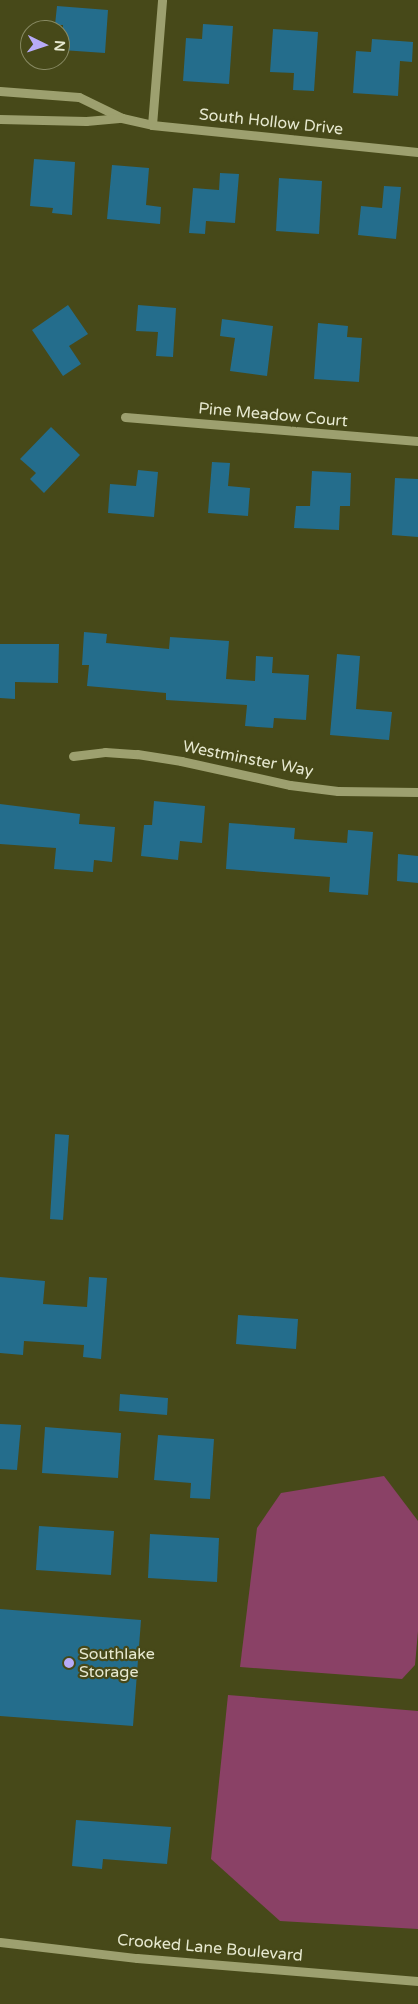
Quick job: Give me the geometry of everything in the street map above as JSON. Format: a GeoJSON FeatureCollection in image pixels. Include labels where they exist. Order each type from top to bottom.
{"type":"FeatureCollection","features":[{"type":"Feature","properties":{"kind":"street"},"geometry":{"type":"LineString","coordinates":[[152,125],[162,0]]}},
{"type":"Feature","properties":{"kind":"street","name":"South Hollow Drive"},"geometry":{"type":"LineString","coordinates":[[0,91],[79,97],[122,118],[152,125],[418,152]]}},
{"type":"Feature","properties":{"kind":"street","name":"South Hollow Drive"},"geometry":{"type":"LineString","coordinates":[[0,119],[86,122],[122,118]]}},
{"type":"Feature","properties":{"kind":"street","name":"Pine Meadow Court"},"geometry":{"type":"LineString","coordinates":[[125,417],[418,441]]}},
{"type":"Feature","properties":{"kind":"street","name":"Westminster Way"},"geometry":{"type":"LineString","coordinates":[[73,756],[105,752],[137,754],[181,761],[290,785],[376,793],[418,792]]}},
{"type":"Feature","properties":{"kind":"street","name":"Crooked Lane Boulevard"},"geometry":{"type":"LineString","coordinates":[[0,1942],[137,1958],[418,1980]]}},
{"type":"Feature","properties":{"kind":"shaded area"},"geometry":{"type":"Polygon","coordinates":[[[384,1476],[418,1521],[418,1631],[415,1665],[402,1679],[240,1667],[257,1528],[281,1493],[384,1476]]]}},
{"type":"Feature","properties":{"kind":"shaded area"},"geometry":{"type":"Polygon","coordinates":[[[228,1695],[418,1711],[418,1929],[280,1921],[211,1859],[228,1695]]]}},
{"type":"Feature","properties":{"kind":"building"},"geometry":{"type":"Polygon","coordinates":[[[57,6],[108,10],[105,53],[70,51],[70,20],[56,20],[57,6]]]}},
{"type":"Feature","properties":{"kind":"building"},"geometry":{"type":"Polygon","coordinates":[[[203,24],[233,26],[229,84],[183,81],[186,38],[202,39],[203,24]]]}},
{"type":"Feature","properties":{"kind":"building"},"geometry":{"type":"Polygon","coordinates":[[[273,29],[318,32],[314,91],[293,90],[294,73],[270,72],[273,29]]]}},
{"type":"Feature","properties":{"kind":"building"},"geometry":{"type":"Polygon","coordinates":[[[372,39],[413,42],[412,62],[400,61],[398,96],[353,93],[356,51],[371,52],[372,39]]]}},
{"type":"Feature","properties":{"kind":"building"},"geometry":{"type":"Polygon","coordinates":[[[34,159],[75,162],[72,215],[52,213],[53,208],[30,206],[34,159]]]}},
{"type":"Feature","properties":{"kind":"building"},"geometry":{"type":"Polygon","coordinates":[[[112,165],[149,168],[146,205],[161,207],[160,224],[107,219],[112,165]]]}},
{"type":"Feature","properties":{"kind":"building"},"geometry":{"type":"Polygon","coordinates":[[[220,173],[239,174],[235,223],[206,221],[205,234],[189,233],[193,188],[219,190],[220,173]]]}},
{"type":"Feature","properties":{"kind":"building"},"geometry":{"type":"Polygon","coordinates":[[[279,178],[322,181],[319,234],[276,231],[279,178]]]}},
{"type":"Feature","properties":{"kind":"building"},"geometry":{"type":"Polygon","coordinates":[[[384,186],[401,187],[396,239],[358,235],[361,206],[382,208],[384,186]]]}},
{"type":"Feature","properties":{"kind":"building"},"geometry":{"type":"Polygon","coordinates":[[[68,305],[88,334],[69,346],[81,364],[63,376],[32,330],[68,305]]]}},
{"type":"Feature","properties":{"kind":"building"},"geometry":{"type":"Polygon","coordinates":[[[138,305],[176,308],[173,357],[156,356],[158,332],[136,331],[138,305]]]}},
{"type":"Feature","properties":{"kind":"building"},"geometry":{"type":"Polygon","coordinates":[[[222,319],[273,326],[267,376],[230,371],[235,338],[220,336],[222,319]]]}},
{"type":"Feature","properties":{"kind":"building"},"geometry":{"type":"Polygon","coordinates":[[[318,323],[348,326],[347,337],[362,338],[359,382],[314,379],[318,323]]]}},
{"type":"Feature","properties":{"kind":"building"},"geometry":{"type":"Polygon","coordinates":[[[51,427],[80,455],[44,493],[30,479],[36,473],[20,459],[51,427]]]}},
{"type":"Feature","properties":{"kind":"building"},"geometry":{"type":"Polygon","coordinates":[[[212,462],[230,463],[228,486],[250,488],[248,516],[208,513],[212,462]]]}},
{"type":"Feature","properties":{"kind":"building"},"geometry":{"type":"Polygon","coordinates":[[[138,470],[158,472],[154,517],[108,513],[110,484],[136,486],[138,470]]]}},
{"type":"Feature","properties":{"kind":"building"},"geometry":{"type":"Polygon","coordinates":[[[312,471],[351,473],[350,506],[340,506],[339,530],[294,528],[296,506],[310,506],[312,471]]]}},
{"type":"Feature","properties":{"kind":"building"},"geometry":{"type":"Polygon","coordinates":[[[395,478],[418,479],[418,537],[392,535],[395,478]]]}},
{"type":"Feature","properties":{"kind":"building"},"geometry":{"type":"Polygon","coordinates":[[[84,632],[107,634],[106,643],[169,649],[170,637],[229,641],[226,679],[255,681],[256,656],[273,657],[272,673],[309,675],[306,720],[274,718],[273,728],[245,726],[247,705],[166,700],[166,693],[87,686],[89,665],[82,665],[84,632]]]}},
{"type":"Feature","properties":{"kind":"building"},"geometry":{"type":"Polygon","coordinates":[[[0,644],[59,644],[58,683],[15,682],[15,699],[0,698],[0,644]]]}},
{"type":"Feature","properties":{"kind":"building"},"geometry":{"type":"Polygon","coordinates":[[[337,654],[360,656],[356,709],[392,712],[389,740],[330,735],[337,654]]]}},
{"type":"Feature","properties":{"kind":"building"},"geometry":{"type":"Polygon","coordinates":[[[154,801],[205,806],[202,843],[180,841],[178,860],[141,856],[144,825],[152,825],[154,801]]]}},
{"type":"Feature","properties":{"kind":"building"},"geometry":{"type":"Polygon","coordinates":[[[0,804],[80,814],[79,824],[115,827],[112,862],[94,860],[93,872],[54,869],[56,848],[0,844],[0,804]]]}},
{"type":"Feature","properties":{"kind":"building"},"geometry":{"type":"Polygon","coordinates":[[[229,823],[295,828],[294,839],[347,843],[348,830],[373,832],[368,895],[329,892],[330,877],[226,869],[229,823]]]}},
{"type":"Feature","properties":{"kind":"building"},"geometry":{"type":"Polygon","coordinates":[[[398,854],[418,856],[418,883],[397,881],[398,854]]]}},
{"type":"Feature","properties":{"kind":"building"},"geometry":{"type":"Polygon","coordinates":[[[55,1134],[69,1135],[63,1220],[50,1219],[55,1134]]]}},
{"type":"Feature","properties":{"kind":"building"},"geometry":{"type":"Polygon","coordinates":[[[0,1277],[45,1281],[43,1304],[87,1307],[89,1277],[107,1278],[101,1359],[83,1357],[84,1345],[24,1341],[23,1355],[0,1353],[0,1277]]]}},
{"type":"Feature","properties":{"kind":"building"},"geometry":{"type":"Polygon","coordinates":[[[238,1315],[298,1319],[296,1349],[236,1344],[238,1315]]]}},
{"type":"Feature","properties":{"kind":"building"},"geometry":{"type":"Polygon","coordinates":[[[120,1394],[168,1398],[167,1415],[119,1411],[120,1394]]]}},
{"type":"Feature","properties":{"kind":"building"},"geometry":{"type":"Polygon","coordinates":[[[0,1424],[21,1425],[17,1470],[0,1469],[0,1424]]]}},
{"type":"Feature","properties":{"kind":"building"},"geometry":{"type":"Polygon","coordinates":[[[45,1427],[121,1433],[118,1478],[42,1473],[45,1427]]]}},
{"type":"Feature","properties":{"kind":"building"},"geometry":{"type":"Polygon","coordinates":[[[158,1435],[214,1439],[210,1499],[190,1498],[191,1483],[154,1480],[158,1435]]]}},
{"type":"Feature","properties":{"kind":"building"},"geometry":{"type":"Polygon","coordinates":[[[39,1526],[114,1531],[111,1575],[36,1570],[39,1526]]]}},
{"type":"Feature","properties":{"kind":"building"},"geometry":{"type":"Polygon","coordinates":[[[150,1534],[219,1538],[217,1582],[148,1578],[150,1534]]]}},
{"type":"Feature","properties":{"kind":"building","name":"Southlake Storage"},"geometry":{"type":"Polygon","coordinates":[[[0,1609],[141,1620],[133,1726],[0,1716],[0,1609]]]}},
{"type":"Feature","properties":{"kind":"building"},"geometry":{"type":"Polygon","coordinates":[[[76,1820],[171,1827],[167,1864],[103,1859],[102,1869],[72,1866],[76,1820]]]}},
{"type":"Feature","properties":{"kind":"place","name":"Southlake Storage"},"geometry":{"type":"Point","coordinates":[69,1663]}}]}
